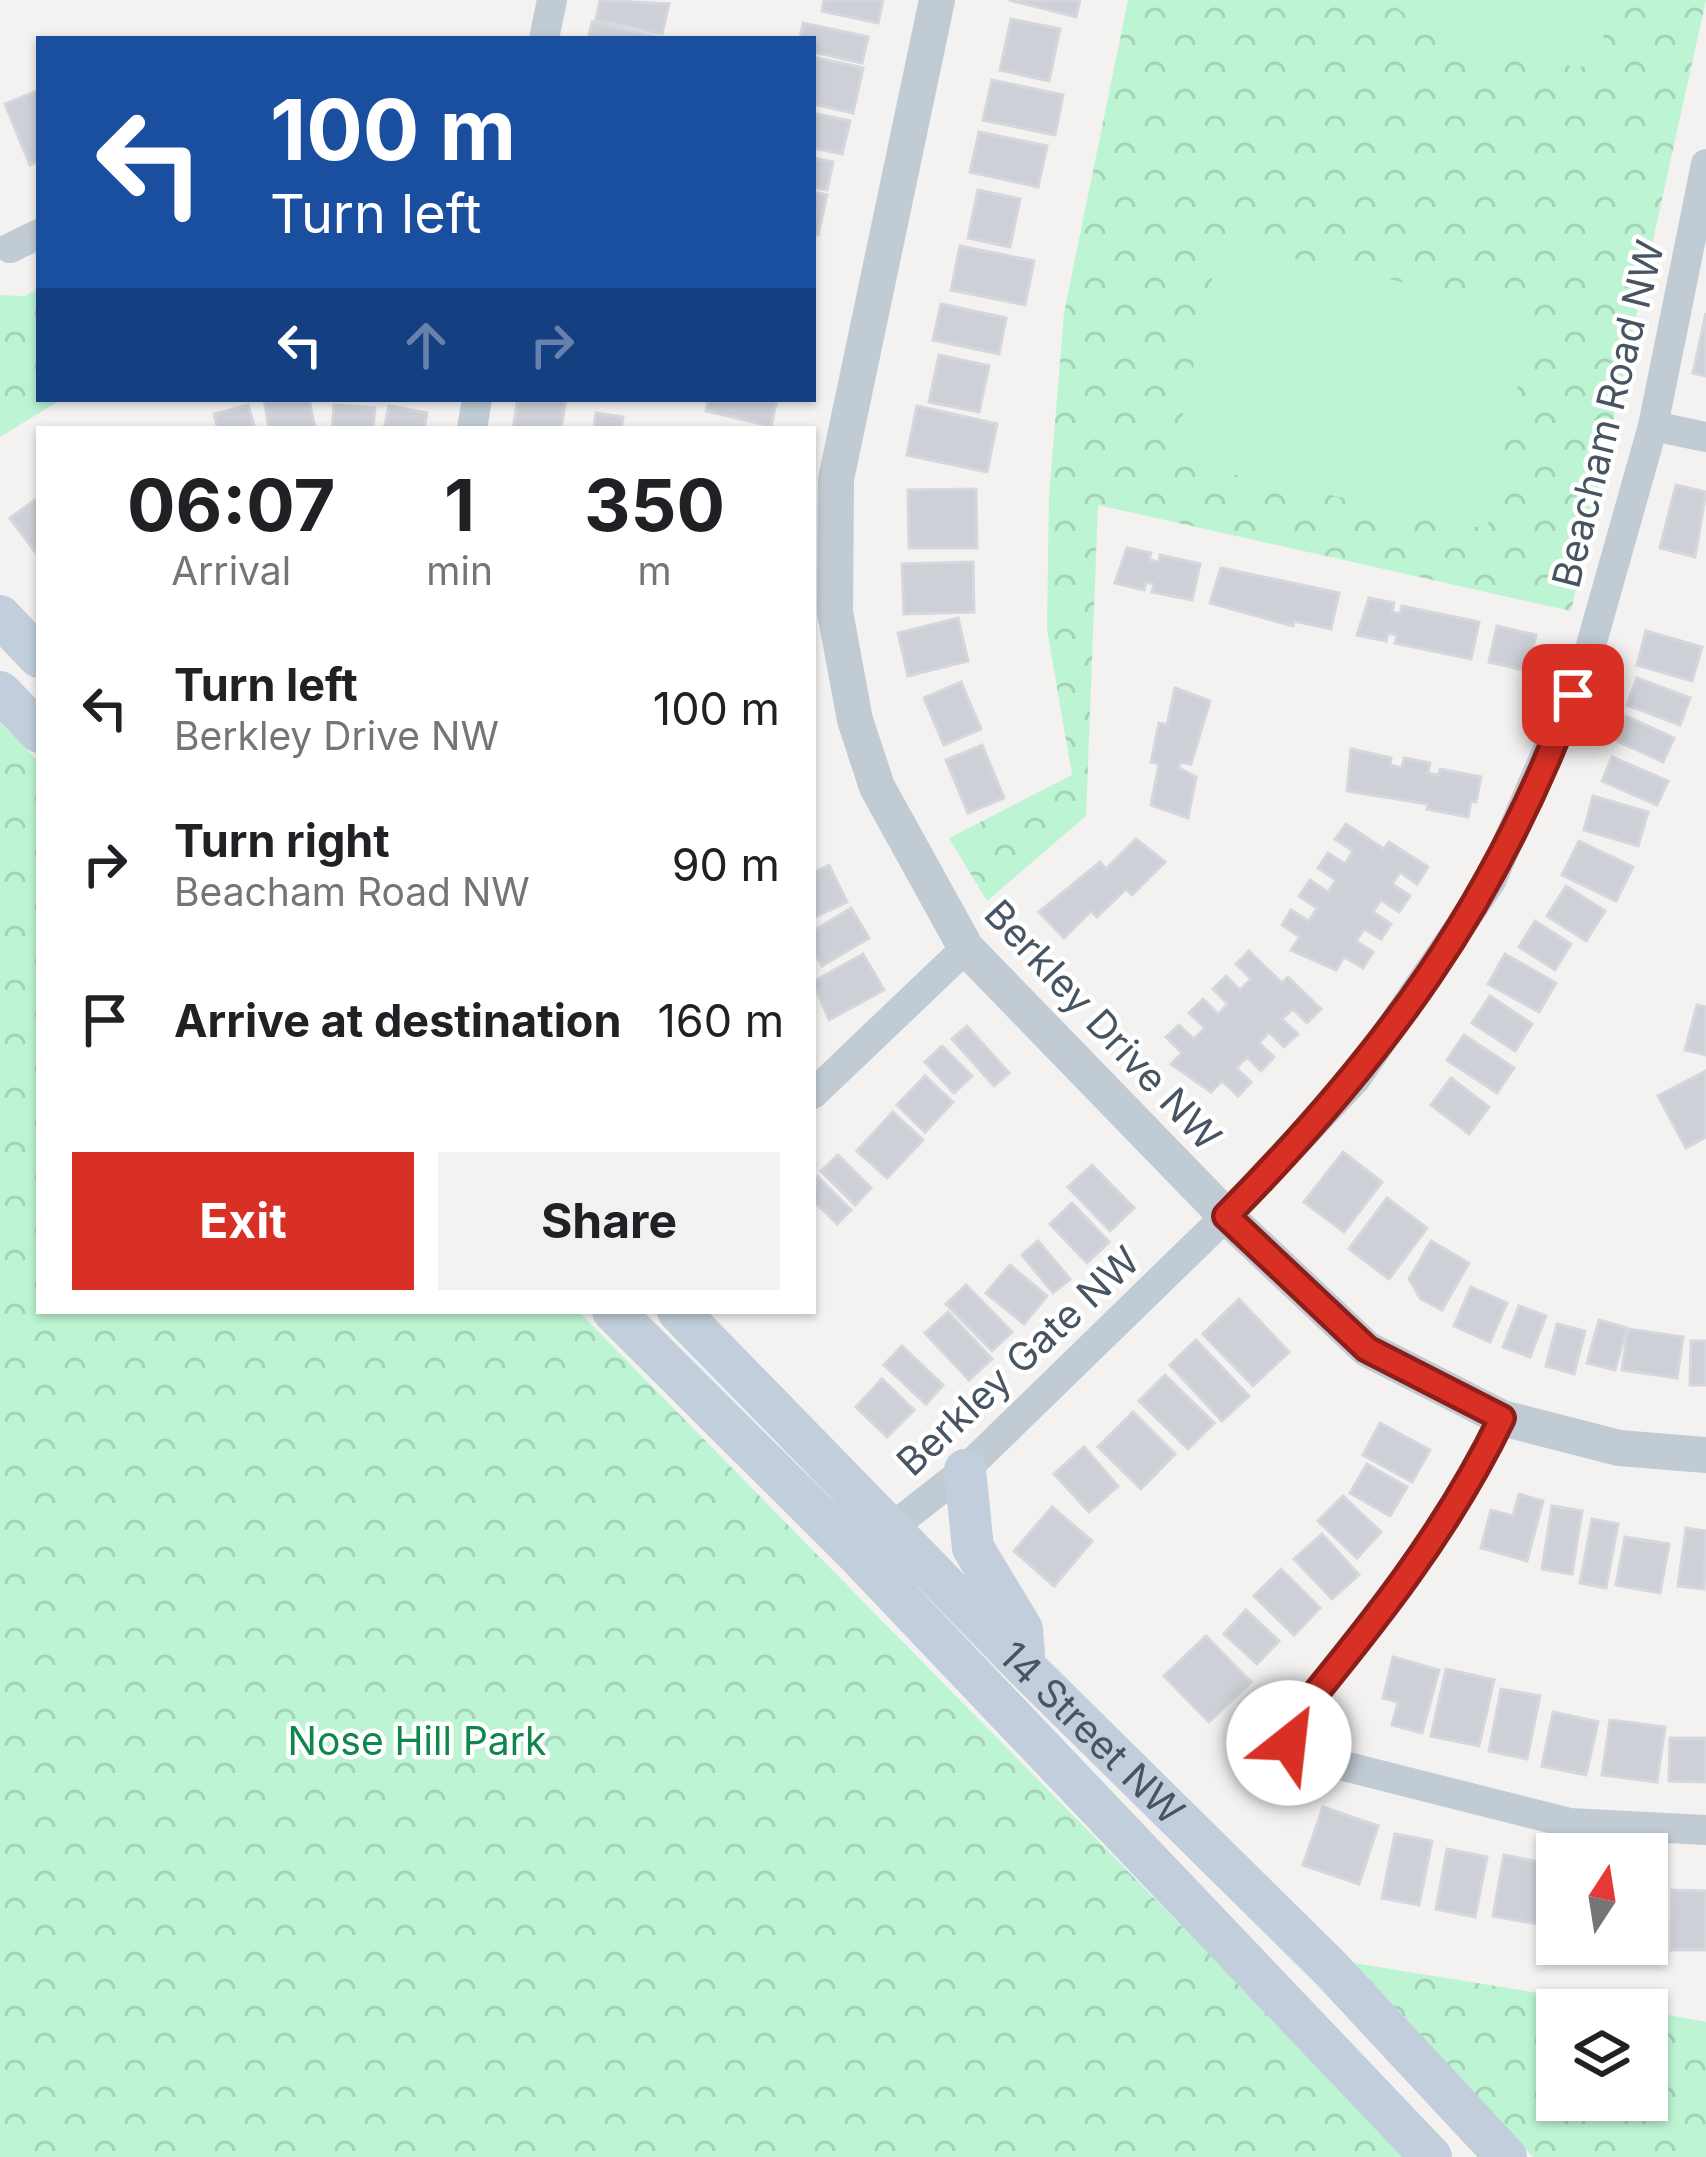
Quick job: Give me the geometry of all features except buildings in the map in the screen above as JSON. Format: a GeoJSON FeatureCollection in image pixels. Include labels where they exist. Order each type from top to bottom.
{"type":"FeatureCollection","features":[{"type":"Feature","properties":{"kind":"main road"},"geometry":{"type":"LineString","coordinates":[[0,616],[36,654]]}},
{"type":"Feature","properties":{"kind":"main road"},"geometry":{"type":"LineString","coordinates":[[0,692],[36,729]]}},
{"type":"Feature","properties":{"kind":"main road","name":"14 Street NW"},"geometry":{"type":"LineString","coordinates":[[616,1314],[856,1553],[1431,2157]]}},
{"type":"Feature","properties":{"kind":"main road","name":"14 Street NW"},"geometry":{"type":"LineString","coordinates":[[681,1314],[1026,1668],[1330,1968],[1506,2157]]}},
{"type":"Feature","properties":{"kind":"main road"},"geometry":{"type":"LineString","coordinates":[[965,1470],[973,1548],[1022,1629],[1026,1668]]}},
{"type":"Feature","properties":{"kind":"street"},"geometry":{"type":"LineString","coordinates":[[545,36],[552,0]]}},
{"type":"Feature","properties":{"kind":"street","name":"Berkley Drive NW"},"geometry":{"type":"LineString","coordinates":[[937,0],[823,540],[855,720],[877,788],[965,948],[1226,1216],[1367,1349],[1502,1418],[1619,1448],[1706,1455]]}},
{"type":"Feature","properties":{"kind":"street","name":"Beacham Road NW"},"geometry":{"type":"LineString","coordinates":[[1226,1216],[1355,1080],[1431,978],[1491,881],[1588,656],[1653,426],[1706,164]]}},
{"type":"Feature","properties":{"kind":"street"},"geometry":{"type":"LineString","coordinates":[[10,248],[36,235]]}},
{"type":"Feature","properties":{"kind":"street"},"geometry":{"type":"LineString","coordinates":[[1653,426],[1706,437]]}},
{"type":"Feature","properties":{"kind":"street"},"geometry":{"type":"LineString","coordinates":[[816,1091],[965,948]]}},
{"type":"Feature","properties":{"kind":"street","name":"Berkley Gate NW"},"geometry":{"type":"LineString","coordinates":[[856,1553],[965,1470],[1226,1216]]}},
{"type":"Feature","properties":{"kind":"street"},"geometry":{"type":"LineString","coordinates":[[1502,1418],[1463,1499],[1405,1585],[1292,1722],[1289,1743],[1304,1756],[1570,1823],[1706,1830]]}},
{"type":"Feature","properties":{"kind":"green space"},"geometry":{"type":"Polygon","coordinates":[[[1128,0],[1706,0],[1571,611],[1098,505],[1086,816],[987,901],[949,838],[1072,775],[1047,629],[1049,496],[1064,313],[1128,0]]]}},
{"type":"Feature","properties":{"kind":"green space"},"geometry":{"type":"Polygon","coordinates":[[[1386,0],[1612,0],[1596,68],[1463,56],[1386,0]]]}},
{"type":"Feature","properties":{"kind":"green space"},"geometry":{"type":"Polygon","coordinates":[[[1220,242],[1534,311],[1487,529],[1173,461],[1220,242]]]}},
{"type":"Feature","properties":{"kind":"green space"},"geometry":{"type":"Polygon","coordinates":[[[36,290],[36,402],[57,402],[0,437],[0,295],[24,296],[36,290]]]}},
{"type":"Feature","properties":{"kind":"green space","name":"Nose Hill Park"},"geometry":{"type":"Polygon","coordinates":[[[0,723],[36,759],[36,1314],[581,1314],[1318,2065],[1402,2157],[0,2157],[0,723]]]}},
{"type":"Feature","properties":{"kind":"green space"},"geometry":{"type":"Polygon","coordinates":[[[1354,1963],[1536,1993],[1536,2121],[1668,2121],[1668,2015],[1706,2022],[1706,2157],[1533,2157],[1354,1963]]]}},
{"type":"Feature","properties":{"kind":"route"},"geometry":{"type":"LineString","coordinates":[[1289,1743],[1292,1722],[1405,1585],[1463,1499],[1502,1418],[1367,1349],[1226,1216],[1355,1080],[1431,978],[1491,881],[1573,695]]}}]}
